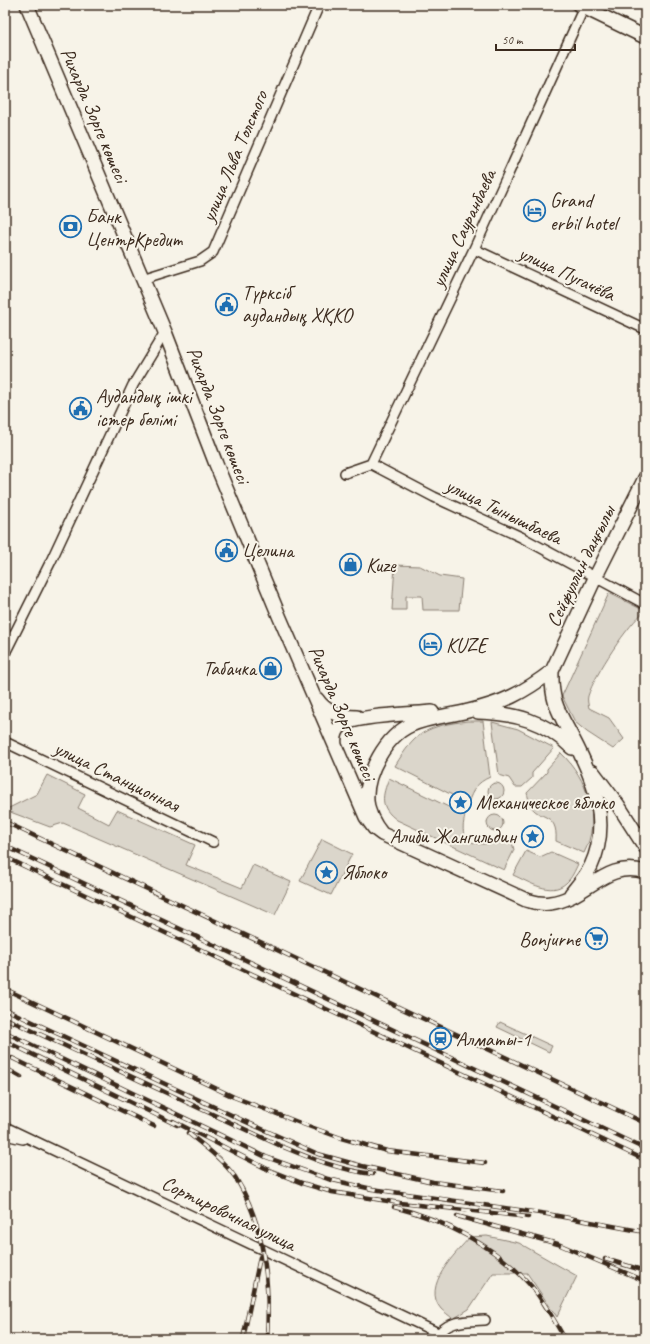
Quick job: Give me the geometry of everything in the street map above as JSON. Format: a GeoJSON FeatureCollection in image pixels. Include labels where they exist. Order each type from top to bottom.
{"type":"FeatureCollection","features":[{"type":"Feature","properties":{"kind":"main road","name":"Рихарда Зорге көшесі"},"geometry":{"type":"LineString","coordinates":[[27,5],[165,332],[216,464],[311,691],[366,817],[374,828],[382,834]]}},
{"type":"Feature","properties":{"kind":"main road"},"geometry":{"type":"LineString","coordinates":[[582,6],[645,36]]}},
{"type":"Feature","properties":{"kind":"main road","name":"Сейфуллин даңғылы"},"geometry":{"type":"LineString","coordinates":[[581,757],[554,702],[552,671],[596,576],[645,478]]}},
{"type":"Feature","properties":{"kind":"main road","name":"Сейфуллин даңғылы"},"geometry":{"type":"LineString","coordinates":[[467,712],[522,693],[552,671]]}},
{"type":"Feature","properties":{"kind":"main road"},"geometry":{"type":"LineString","coordinates":[[311,691],[319,703],[335,714],[347,717],[467,712],[497,713],[538,723],[559,735],[581,757],[618,805],[645,848]]}},
{"type":"Feature","properties":{"kind":"main road"},"geometry":{"type":"LineString","coordinates":[[467,712],[422,721],[410,725],[393,740],[382,753],[371,774],[367,800],[373,822],[382,834],[526,900],[538,904],[551,903],[568,898],[617,870],[632,868],[645,872]]}},
{"type":"Feature","properties":{"kind":"main road"},"geometry":{"type":"LineString","coordinates":[[335,747],[334,738],[340,726],[353,720],[373,717]]}},
{"type":"Feature","properties":{"kind":"main road"},"geometry":{"type":"LineString","coordinates":[[568,898],[590,867],[599,837],[599,804],[593,780],[581,757]]}},
{"type":"Feature","properties":{"kind":"street","name":"улица Льва Толстого"},"geometry":{"type":"LineString","coordinates":[[142,279],[200,261],[213,252],[319,5]]}},
{"type":"Feature","properties":{"kind":"street","name":"улица Сауранбаева"},"geometry":{"type":"LineString","coordinates":[[372,464],[474,249],[582,6]]}},
{"type":"Feature","properties":{"kind":"street","name":"улица Пугачёва"},"geometry":{"type":"LineString","coordinates":[[474,249],[645,329]]}},
{"type":"Feature","properties":{"kind":"street"},"geometry":{"type":"LineString","coordinates":[[5,653],[51,561],[133,385],[165,332]]}},
{"type":"Feature","properties":{"kind":"street"},"geometry":{"type":"LineString","coordinates":[[345,473],[372,464]]}},
{"type":"Feature","properties":{"kind":"street","name":"улица Тынышбаева"},"geometry":{"type":"LineString","coordinates":[[372,464],[434,497],[521,537],[596,576],[645,604]]}},
{"type":"Feature","properties":{"kind":"street","name":"улица Станционная"},"geometry":{"type":"LineString","coordinates":[[5,742],[213,842]]}},
{"type":"Feature","properties":{"kind":"street","name":"Сортировочная улица"},"geometry":{"type":"LineString","coordinates":[[5,1127],[437,1336]]}},
{"type":"Feature","properties":{"kind":"street"},"geometry":{"type":"LineString","coordinates":[[5,1135],[37,1142]]}},
{"type":"Feature","properties":{"kind":"street"},"geometry":{"type":"LineString","coordinates":[[437,1336],[450,1324],[462,1321],[485,1320]]}},
{"type":"Feature","properties":{"kind":"shaded area"},"geometry":{"type":"Polygon","coordinates":[[[395,565],[420,566],[440,576],[462,579],[459,610],[423,610],[422,596],[406,596],[406,610],[392,610],[395,565]]]}},
{"type":"Feature","properties":{"kind":"shaded area"},"geometry":{"type":"Polygon","coordinates":[[[609,593],[645,611],[638,617],[621,638],[597,675],[588,696],[589,708],[609,718],[624,739],[613,749],[587,732],[575,722],[562,696],[609,593]]]}},
{"type":"Feature","properties":{"kind":"shaded area"},"geometry":{"type":"Polygon","coordinates":[[[468,721],[483,721],[490,777],[476,787],[468,803],[395,766],[402,754],[424,732],[442,725],[468,721]]]}},
{"type":"Feature","properties":{"kind":"shaded area"},"geometry":{"type":"Polygon","coordinates":[[[492,722],[518,729],[554,748],[532,773],[532,778],[522,787],[515,787],[509,778],[499,775],[492,722]]]}},
{"type":"Feature","properties":{"kind":"shaded area"},"geometry":{"type":"Polygon","coordinates":[[[561,753],[578,774],[589,800],[592,827],[584,853],[556,841],[556,831],[554,825],[547,818],[534,810],[530,805],[527,793],[547,772],[547,769],[561,753]]]}},
{"type":"Feature","properties":{"kind":"shaded area"},"geometry":{"type":"Polygon","coordinates":[[[47,775],[85,794],[78,808],[109,824],[117,810],[195,845],[186,865],[242,888],[253,865],[291,882],[275,915],[63,823],[50,827],[5,810],[37,794],[47,775]]]}},
{"type":"Feature","properties":{"kind":"shaded area"},"geometry":{"type":"Polygon","coordinates":[[[389,778],[465,815],[463,832],[467,839],[472,842],[485,844],[511,838],[514,850],[504,870],[397,820],[387,810],[384,801],[385,790],[389,778]]]}},
{"type":"Feature","properties":{"kind":"shaded area"},"geometry":{"type":"Polygon","coordinates":[[[496,783],[502,785],[504,791],[502,797],[496,799],[490,797],[488,791],[490,785],[496,783]]]}},
{"type":"Feature","properties":{"kind":"shaded area"},"geometry":{"type":"Polygon","coordinates":[[[495,815],[501,817],[503,823],[501,829],[495,831],[489,829],[487,823],[489,817],[495,815]]]}},
{"type":"Feature","properties":{"kind":"shaded area"},"geometry":{"type":"Polygon","coordinates":[[[322,839],[352,854],[331,895],[300,881],[322,839]]]}},
{"type":"Feature","properties":{"kind":"shaded area"},"geometry":{"type":"Polygon","coordinates":[[[526,851],[540,857],[551,852],[578,864],[570,879],[560,887],[554,889],[540,887],[513,875],[526,851]]]}},
{"type":"Feature","properties":{"kind":"shaded area"},"geometry":{"type":"Polygon","coordinates":[[[500,1022],[552,1046],[549,1052],[497,1027],[500,1022]]]}},
{"type":"Feature","properties":{"kind":"shaded area"},"geometry":{"type":"Polygon","coordinates":[[[487,1236],[519,1243],[577,1276],[557,1317],[527,1273],[493,1273],[469,1309],[453,1319],[441,1309],[436,1300],[435,1290],[443,1270],[470,1237],[487,1236]]]}},
{"type":"Feature","properties":{"kind":"railway"},"geometry":{"type":"LineString","coordinates":[[5,822],[645,1123]]}},
{"type":"Feature","properties":{"kind":"railway"},"geometry":{"type":"LineString","coordinates":[[5,846],[645,1149]]}},
{"type":"Feature","properties":{"kind":"railway"},"geometry":{"type":"LineString","coordinates":[[5,857],[645,1160]]}},
{"type":"Feature","properties":{"kind":"railway"},"geometry":{"type":"LineString","coordinates":[[5,989],[234,1097],[341,1138],[387,1151],[485,1163]]}},
{"type":"Feature","properties":{"kind":"railway"},"geometry":{"type":"LineString","coordinates":[[5,1009],[318,1154],[362,1166],[433,1182],[503,1191]]}},
{"type":"Feature","properties":{"kind":"railway"},"geometry":{"type":"LineString","coordinates":[[5,1018],[281,1146],[326,1163],[349,1170],[373,1174]]}},
{"type":"Feature","properties":{"kind":"railway"},"geometry":{"type":"LineString","coordinates":[[5,1032],[266,1157],[328,1179],[372,1189],[547,1214],[645,1232]]}},
{"type":"Feature","properties":{"kind":"railway"},"geometry":{"type":"LineString","coordinates":[[5,1041],[177,1125]]}},
{"type":"Feature","properties":{"kind":"railway"},"geometry":{"type":"LineString","coordinates":[[12,1058],[154,1126]]}},
{"type":"Feature","properties":{"kind":"railway"},"geometry":{"type":"LineString","coordinates":[[5,1068],[21,1077]]}},
{"type":"Feature","properties":{"kind":"railway"},"geometry":{"type":"LineString","coordinates":[[173,1121],[269,1170],[302,1183],[332,1192],[400,1203],[528,1217]]}},
{"type":"Feature","properties":{"kind":"railway"},"geometry":{"type":"LineString","coordinates":[[188,1133],[225,1165],[235,1177],[253,1214],[259,1234],[266,1277],[268,1319],[267,1339]]}},
{"type":"Feature","properties":{"kind":"railway"},"geometry":{"type":"LineString","coordinates":[[394,1207],[413,1212],[450,1227],[487,1248],[503,1260],[519,1273],[537,1293],[565,1339]]}},
{"type":"Feature","properties":{"kind":"railway"},"geometry":{"type":"LineString","coordinates":[[457,1216],[558,1244],[645,1281]]}},
{"type":"Feature","properties":{"kind":"railway"},"geometry":{"type":"LineString","coordinates":[[243,1339],[260,1257]]}},
{"type":"Feature","properties":{"kind":"railway"},"geometry":{"type":"LineString","coordinates":[[605,1259],[645,1271]]}},
{"type":"Feature","properties":{"kind":"place","name":"Grand erbil hotel"},"geometry":{"type":"Point","coordinates":[534,211]}},
{"type":"Feature","properties":{"kind":"place","name":"Банк ЦентрКредит"},"geometry":{"type":"Point","coordinates":[71,227]}},
{"type":"Feature","properties":{"kind":"place","name":"Түрксіб аудандық ХҚКО"},"geometry":{"type":"Point","coordinates":[227,304]}},
{"type":"Feature","properties":{"kind":"place","name":"Аудандық ішкі істер бөлімі"},"geometry":{"type":"Point","coordinates":[80,408]}},
{"type":"Feature","properties":{"kind":"place","name":"Целина"},"geometry":{"type":"Point","coordinates":[226,550]}},
{"type":"Feature","properties":{"kind":"place","name":"Kuze"},"geometry":{"type":"Point","coordinates":[351,565]}},
{"type":"Feature","properties":{"kind":"place","name":"KUZE"},"geometry":{"type":"Point","coordinates":[430,645]}},
{"type":"Feature","properties":{"kind":"place","name":"Табачка"},"geometry":{"type":"Point","coordinates":[271,668]}},
{"type":"Feature","properties":{"kind":"place","name":"Механическое яблоко"},"geometry":{"type":"Point","coordinates":[460,802]}},
{"type":"Feature","properties":{"kind":"place","name":"Алиби Жангильдин"},"geometry":{"type":"Point","coordinates":[532,836]}},
{"type":"Feature","properties":{"kind":"place","name":"Яблоко"},"geometry":{"type":"Point","coordinates":[327,872]}},
{"type":"Feature","properties":{"kind":"place","name":"Bonjurne"},"geometry":{"type":"Point","coordinates":[596,939]}},
{"type":"Feature","properties":{"kind":"place","name":"Алматы-1"},"geometry":{"type":"Point","coordinates":[440,1039]}}]}
